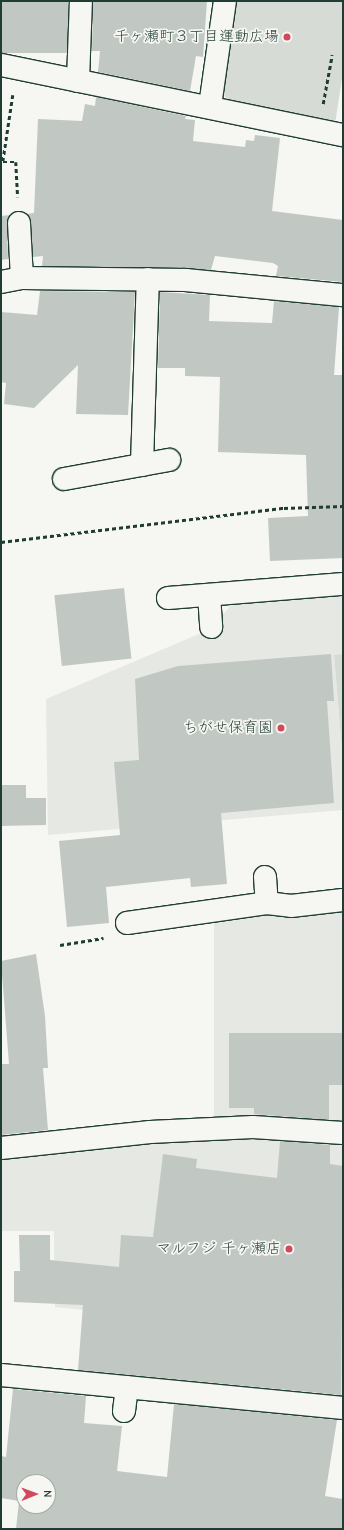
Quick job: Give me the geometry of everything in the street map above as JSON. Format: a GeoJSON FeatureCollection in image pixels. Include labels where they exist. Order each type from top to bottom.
{"type":"FeatureCollection","features":[{"type":"Feature","properties":{"kind":"street"},"geometry":{"type":"LineString","coordinates":[[78,81],[81,1]]}},
{"type":"Feature","properties":{"kind":"street"},"geometry":{"type":"LineString","coordinates":[[210,106],[225,1]]}},
{"type":"Feature","properties":{"kind":"street"},"geometry":{"type":"LineString","coordinates":[[9,67],[343,132]]}},
{"type":"Feature","properties":{"kind":"street"},"geometry":{"type":"LineString","coordinates":[[19,223],[22,278]]}},
{"type":"Feature","properties":{"kind":"street"},"geometry":{"type":"LineString","coordinates":[[1,282],[22,278],[186,280],[343,295]]}},
{"type":"Feature","properties":{"kind":"street"},"geometry":{"type":"LineString","coordinates":[[142,465],[148,280]]}},
{"type":"Feature","properties":{"kind":"street"},"geometry":{"type":"LineString","coordinates":[[64,479],[169,460]]}},
{"type":"Feature","properties":{"kind":"street"},"geometry":{"type":"LineString","coordinates":[[168,598],[343,584]]}},
{"type":"Feature","properties":{"kind":"street"},"geometry":{"type":"LineString","coordinates":[[209,595],[211,627]]}},
{"type":"Feature","properties":{"kind":"street"},"geometry":{"type":"LineString","coordinates":[[264,877],[267,903]]}},
{"type":"Feature","properties":{"kind":"street"},"geometry":{"type":"LineString","coordinates":[[127,922],[267,903],[291,906],[343,900]]}},
{"type":"Feature","properties":{"kind":"street"},"geometry":{"type":"LineString","coordinates":[[1,1148],[150,1132],[253,1127],[343,1133]]}},
{"type":"Feature","properties":{"kind":"street"},"geometry":{"type":"LineString","coordinates":[[1,1375],[343,1408]]}},
{"type":"Feature","properties":{"kind":"street"},"geometry":{"type":"LineString","coordinates":[[124,1411],[127,1387]]}},
{"type":"Feature","properties":{"kind":"path"},"geometry":{"type":"LineString","coordinates":[[320,108],[324,102],[332,55]]}},
{"type":"Feature","properties":{"kind":"path"},"geometry":{"type":"LineString","coordinates":[[9,67],[3,162],[16,162],[19,223]]}},
{"type":"Feature","properties":{"kind":"path"},"geometry":{"type":"LineString","coordinates":[[1,542],[284,508],[343,506]]}},
{"type":"Feature","properties":{"kind":"path"},"geometry":{"type":"LineString","coordinates":[[60,945],[119,935],[127,922]]}},
{"type":"Feature","properties":{"kind":"shaded area","name":"千ヶ瀬町３丁目運動広場"},"geometry":{"type":"Polygon","coordinates":[[[236,1],[343,1],[343,72],[335,124],[229,102],[222,92],[236,1]]]}},
{"type":"Feature","properties":{"kind":"shaded area"},"geometry":{"type":"Polygon","coordinates":[[[343,596],[343,654],[334,655],[343,763],[343,810],[48,835],[46,699],[199,634],[222,632],[222,616],[232,604],[343,596]]]}},
{"type":"Feature","properties":{"kind":"shaded area"},"geometry":{"type":"Polygon","coordinates":[[[343,654],[343,763],[334,655],[343,654]]]}},
{"type":"Feature","properties":{"kind":"shaded area"},"geometry":{"type":"Polygon","coordinates":[[[214,909],[343,909],[343,1125],[214,1125],[214,909]]]}},
{"type":"Feature","properties":{"kind":"shaded area"},"geometry":{"type":"Polygon","coordinates":[[[247,1134],[343,1141],[343,1399],[318,1396],[324,1334],[55,1307],[54,1231],[1,1231],[1,1156],[247,1134]]]}},
{"type":"Feature","properties":{"kind":"building"},"geometry":{"type":"Polygon","coordinates":[[[1,1],[68,1],[68,53],[1,53],[1,1]]]}},
{"type":"Feature","properties":{"kind":"building"},"geometry":{"type":"Polygon","coordinates":[[[93,1],[207,1],[203,57],[196,56],[190,91],[98,72],[100,51],[92,51],[93,1]]]}},
{"type":"Feature","properties":{"kind":"building"},"geometry":{"type":"Polygon","coordinates":[[[96,97],[186,116],[185,119],[195,120],[193,141],[245,147],[246,140],[254,141],[255,135],[280,138],[272,211],[343,220],[343,282],[276,276],[278,266],[273,263],[215,256],[211,270],[42,266],[43,256],[33,257],[31,222],[27,214],[34,213],[38,119],[82,121],[85,104],[95,106],[96,97]]]}},
{"type":"Feature","properties":{"kind":"building"},"geometry":{"type":"Polygon","coordinates":[[[10,215],[7,224],[8,259],[1,260],[1,216],[10,215]]]}},
{"type":"Feature","properties":{"kind":"building"},"geometry":{"type":"Polygon","coordinates":[[[40,291],[135,292],[128,415],[76,414],[78,365],[34,408],[4,404],[6,383],[1,382],[1,312],[37,315],[40,291]]]}},
{"type":"Feature","properties":{"kind":"building"},"geometry":{"type":"Polygon","coordinates":[[[160,292],[210,295],[209,321],[272,323],[274,301],[339,307],[334,375],[343,375],[343,558],[270,561],[268,518],[308,516],[306,455],[218,452],[220,377],[185,376],[185,368],[158,368],[160,292]]]}},
{"type":"Feature","properties":{"kind":"building"},"geometry":{"type":"Polygon","coordinates":[[[124,588],[131,659],[62,666],[54,595],[124,588]]]}},
{"type":"Feature","properties":{"kind":"building"},"geometry":{"type":"Polygon","coordinates":[[[331,654],[334,701],[327,701],[334,803],[221,813],[227,884],[191,887],[190,878],[106,887],[109,923],[67,927],[59,841],[120,835],[114,762],[139,760],[135,679],[178,666],[331,654]]]}},
{"type":"Feature","properties":{"kind":"building"},"geometry":{"type":"Polygon","coordinates":[[[1,785],[26,785],[26,798],[46,798],[46,825],[1,826],[1,785]]]}},
{"type":"Feature","properties":{"kind":"building"},"geometry":{"type":"Polygon","coordinates":[[[36,954],[45,1016],[48,1068],[43,1068],[48,1130],[1,1135],[1,1064],[9,1064],[1,961],[36,954]]]}},
{"type":"Feature","properties":{"kind":"building"},"geometry":{"type":"Polygon","coordinates":[[[229,1033],[343,1033],[343,1085],[329,1085],[329,1120],[254,1114],[254,1108],[229,1108],[229,1033]]]}},
{"type":"Feature","properties":{"kind":"building"},"geometry":{"type":"Polygon","coordinates":[[[280,1141],[330,1145],[330,1164],[343,1166],[341,1395],[78,1370],[83,1305],[14,1302],[14,1271],[20,1271],[19,1235],[50,1235],[50,1260],[119,1267],[121,1235],[153,1237],[163,1154],[197,1159],[196,1168],[277,1178],[280,1141]]]}},
{"type":"Feature","properties":{"kind":"building"},"geometry":{"type":"Polygon","coordinates":[[[13,1389],[86,1396],[84,1423],[122,1426],[117,1471],[167,1477],[174,1404],[337,1420],[325,1496],[343,1499],[343,1529],[16,1529],[18,1514],[56,1514],[56,1474],[16,1474],[16,1500],[1,1498],[1,1456],[6,1457],[13,1389]]]}},
{"type":"Feature","properties":{"kind":"place","name":"千ヶ瀬町３丁目運動広場"},"geometry":{"type":"Point","coordinates":[287,37]}},
{"type":"Feature","properties":{"kind":"place","name":"ちがせ保育園"},"geometry":{"type":"Point","coordinates":[281,728]}},
{"type":"Feature","properties":{"kind":"place","name":"マルフジ 千ヶ瀬店"},"geometry":{"type":"Point","coordinates":[289,1249]}}]}
